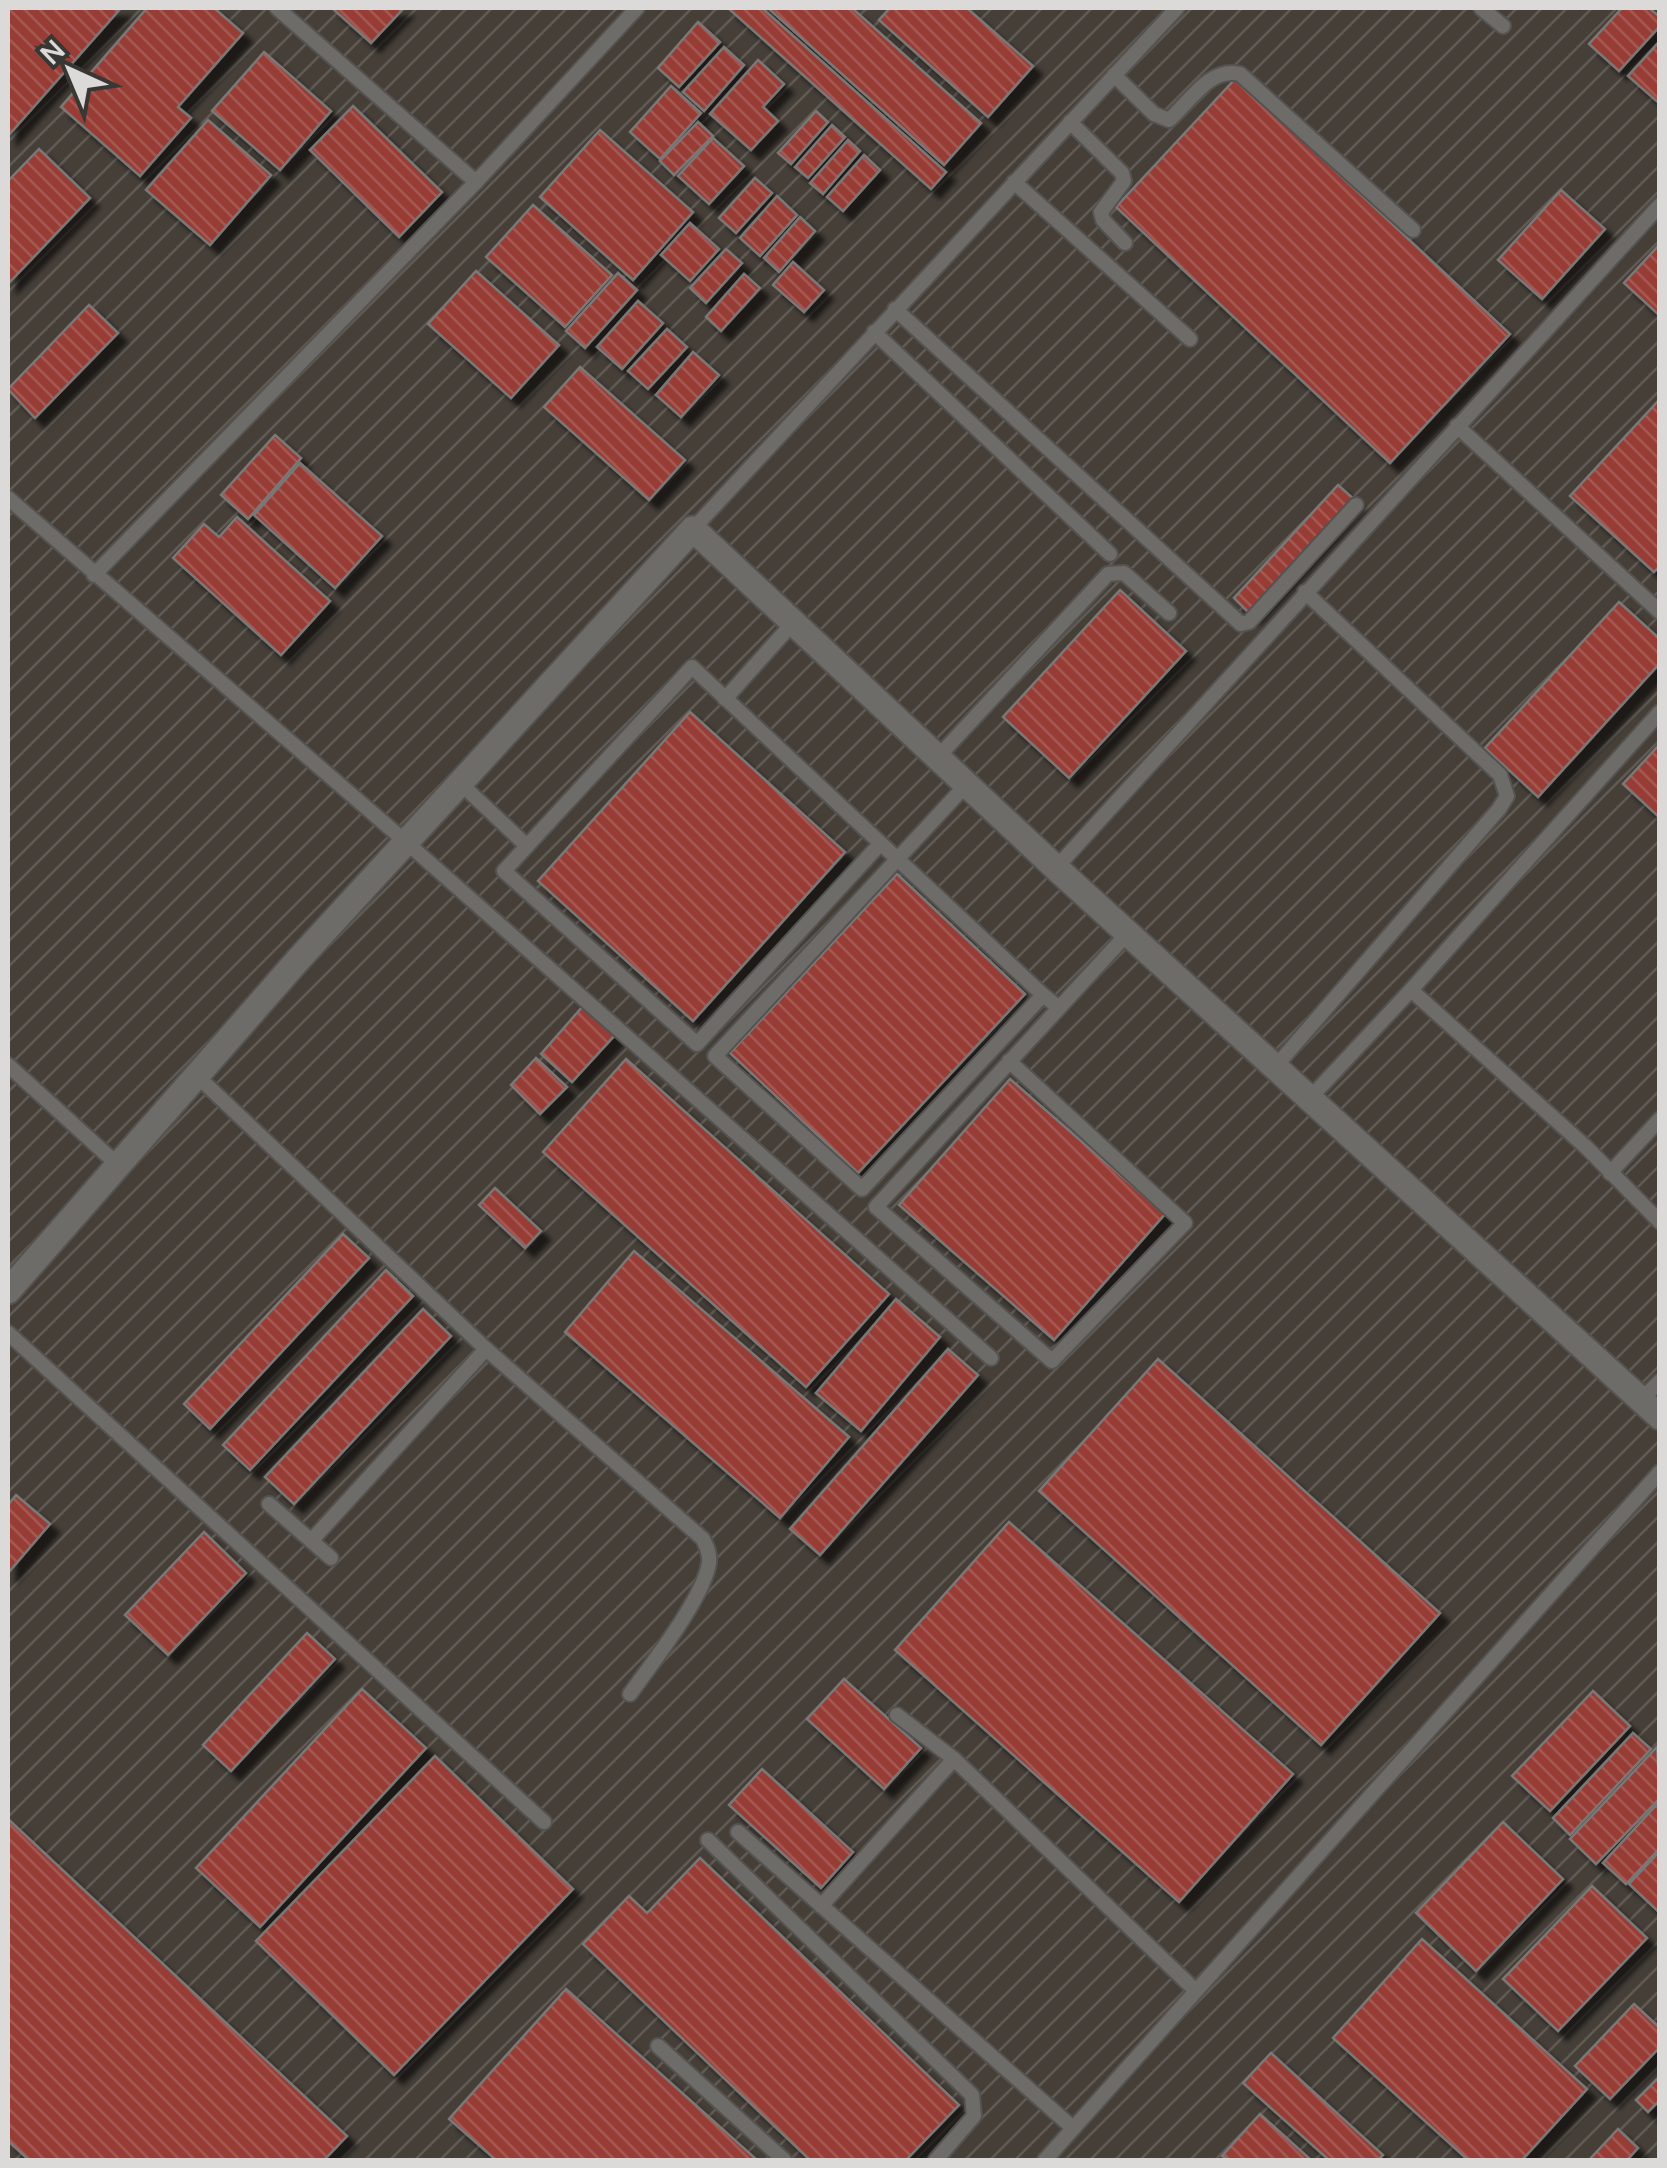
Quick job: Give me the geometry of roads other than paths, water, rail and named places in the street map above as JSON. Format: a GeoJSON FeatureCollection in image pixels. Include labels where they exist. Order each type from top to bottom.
{"type":"FeatureCollection","features":[{"type":"Feature","properties":{"kind":"street"},"geometry":{"type":"LineString","coordinates":[[8,1291],[196,1075],[693,528],[1056,868],[1650,1409]]}},
{"type":"Feature","properties":{"kind":"lane"},"geometry":{"type":"LineString","coordinates":[[277,8],[476,182]]}},
{"type":"Feature","properties":{"kind":"lane"},"geometry":{"type":"LineString","coordinates":[[94,575],[476,182],[637,8]]}},
{"type":"Feature","properties":{"kind":"lane"},"geometry":{"type":"LineString","coordinates":[[693,528],[1177,8]]}},
{"type":"Feature","properties":{"kind":"lane"},"geometry":{"type":"LineString","coordinates":[[1481,8],[1503,26]]}},
{"type":"Feature","properties":{"kind":"lane"},"geometry":{"type":"LineString","coordinates":[[1114,75],[1154,114],[1169,120],[1216,76],[1230,71],[1240,74],[1413,230]]}},
{"type":"Feature","properties":{"kind":"lane"},"geometry":{"type":"LineString","coordinates":[[1070,122],[1122,172],[1124,181],[1101,212],[1103,220],[1125,242]]}},
{"type":"Feature","properties":{"kind":"lane"},"geometry":{"type":"LineString","coordinates":[[1014,182],[1190,339]]}},
{"type":"Feature","properties":{"kind":"lane"},"geometry":{"type":"LineString","coordinates":[[1056,868],[1660,205]]}},
{"type":"Feature","properties":{"kind":"lane"},"geometry":{"type":"LineString","coordinates":[[895,309],[1240,624],[1249,622],[1356,505]]}},
{"type":"Feature","properties":{"kind":"lane"},"geometry":{"type":"LineString","coordinates":[[874,332],[1110,554]]}},
{"type":"Feature","properties":{"kind":"lane"},"geometry":{"type":"LineString","coordinates":[[1457,426],[1660,612]]}},
{"type":"Feature","properties":{"kind":"lane"},"geometry":{"type":"LineString","coordinates":[[8,498],[406,842],[991,1358]]}},
{"type":"Feature","properties":{"kind":"lane"},"geometry":{"type":"LineString","coordinates":[[938,758],[1108,574],[1124,573],[1168,613]]}},
{"type":"Feature","properties":{"kind":"lane"},"geometry":{"type":"LineString","coordinates":[[1276,1066],[1507,796],[1500,775],[1305,592]]}},
{"type":"Feature","properties":{"kind":"lane"},"geometry":{"type":"LineString","coordinates":[[725,698],[792,624]]}},
{"type":"Feature","properties":{"kind":"lane"},"geometry":{"type":"LineString","coordinates":[[880,844],[697,1044],[504,871],[692,668],[1058,1007]]}},
{"type":"Feature","properties":{"kind":"lane"},"geometry":{"type":"LineString","coordinates":[[1310,1097],[1660,712]]}},
{"type":"Feature","properties":{"kind":"lane"},"geometry":{"type":"LineString","coordinates":[[460,783],[527,846]]}},
{"type":"Feature","properties":{"kind":"lane"},"geometry":{"type":"LineString","coordinates":[[966,785],[715,1056],[862,1189],[1043,995]]}},
{"type":"Feature","properties":{"kind":"lane"},"geometry":{"type":"LineString","coordinates":[[1009,1061],[1185,1224],[1052,1361],[876,1206],[1058,1007],[1128,933]]}},
{"type":"Feature","properties":{"kind":"lane"},"geometry":{"type":"LineString","coordinates":[[1410,990],[1587,1148],[1660,1222]]}},
{"type":"Feature","properties":{"kind":"lane"},"geometry":{"type":"LineString","coordinates":[[8,1064],[118,1165]]}},
{"type":"Feature","properties":{"kind":"lane"},"geometry":{"type":"LineString","coordinates":[[196,1075],[486,1349],[698,1534],[708,1550],[709,1564],[682,1618],[630,1694]]}},
{"type":"Feature","properties":{"kind":"lane"},"geometry":{"type":"LineString","coordinates":[[1610,1173],[1660,1119]]}},
{"type":"Feature","properties":{"kind":"lane"},"geometry":{"type":"LineString","coordinates":[[8,1333],[544,1822]]}},
{"type":"Feature","properties":{"kind":"lane"},"geometry":{"type":"LineString","coordinates":[[311,1541],[486,1349]]}},
{"type":"Feature","properties":{"kind":"lane"},"geometry":{"type":"LineString","coordinates":[[1650,1409],[1660,1381]]}},
{"type":"Feature","properties":{"kind":"lane"},"geometry":{"type":"LineString","coordinates":[[1044,2160],[1660,1472]]}},
{"type":"Feature","properties":{"kind":"lane"},"geometry":{"type":"LineString","coordinates":[[268,1504],[331,1558]]}},
{"type":"Feature","properties":{"kind":"lane"},"geometry":{"type":"LineString","coordinates":[[897,1715],[954,1758],[1196,1992]]}},
{"type":"Feature","properties":{"kind":"lane"},"geometry":{"type":"LineString","coordinates":[[822,1906],[954,1758]]}},
{"type":"Feature","properties":{"kind":"lane"},"geometry":{"type":"LineString","coordinates":[[738,1832],[1074,2128]]}},
{"type":"Feature","properties":{"kind":"lane"},"geometry":{"type":"LineString","coordinates":[[708,1840],[972,2095],[974,2116],[936,2160]]}},
{"type":"Feature","properties":{"kind":"lane"},"geometry":{"type":"LineString","coordinates":[[658,2046],[784,2160]]}}]}
